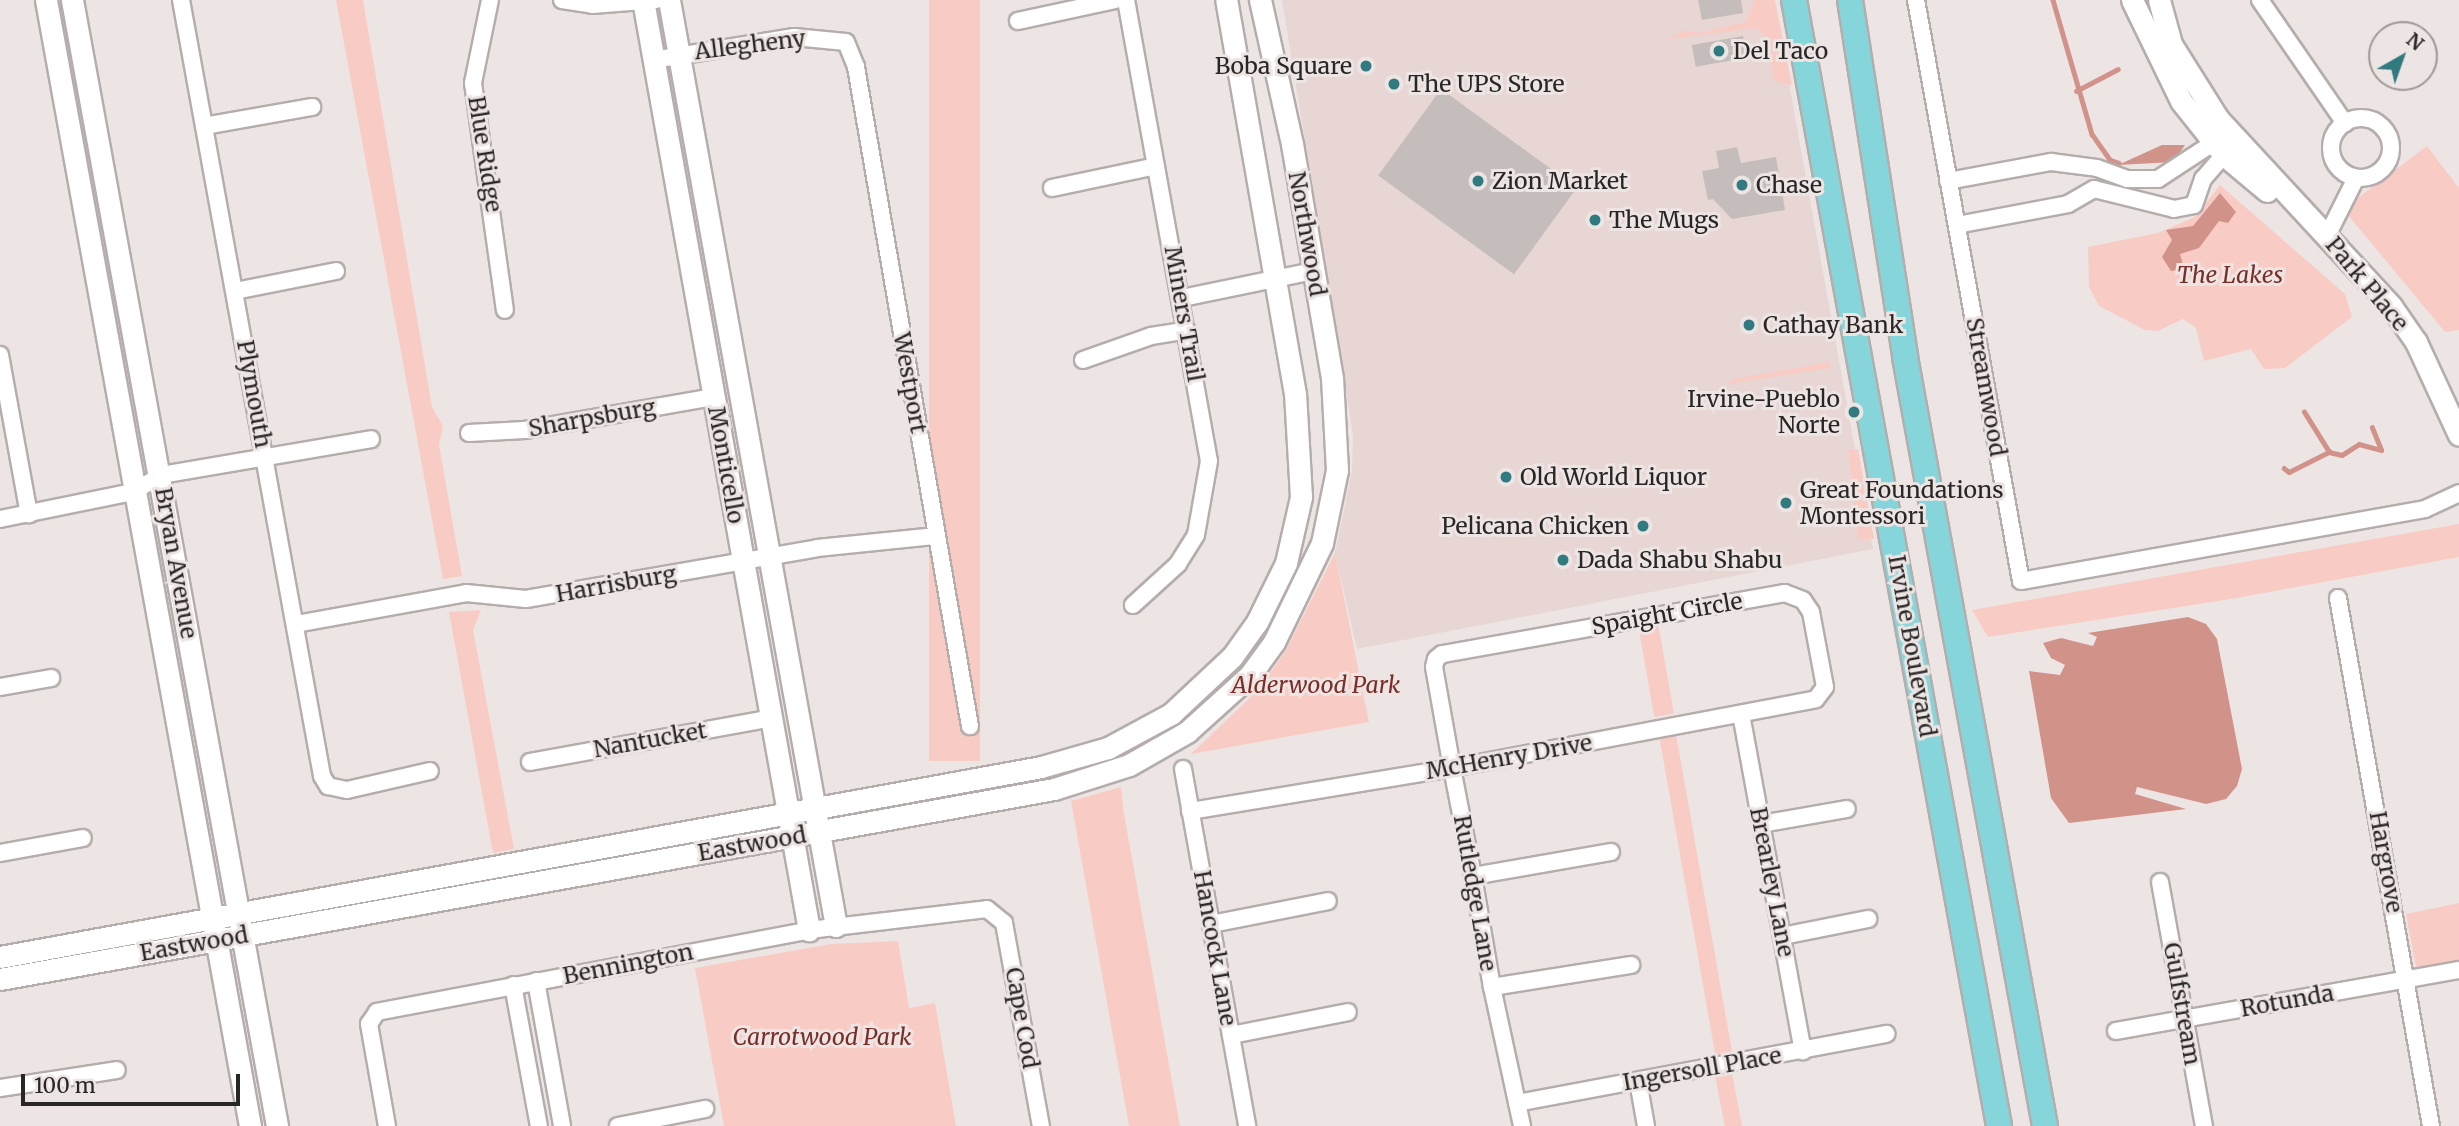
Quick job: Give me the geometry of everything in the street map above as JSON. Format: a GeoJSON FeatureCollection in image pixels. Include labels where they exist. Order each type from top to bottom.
{"type":"FeatureCollection","features":[{"type":"Feature","properties":{"kind":"main road","name":"Irvine Boulevard"},"geometry":{"type":"LineString","coordinates":[[1794,0],[1999,1126]]}},
{"type":"Feature","properties":{"kind":"main road","name":"Irvine Boulevard"},"geometry":{"type":"LineString","coordinates":[[1848,4],[1905,357],[2045,1126]]}},
{"type":"Feature","properties":{"kind":"street","name":"Bryan Avenue"},"geometry":{"type":"LineString","coordinates":[[46,0],[133,492],[250,1126]]}},
{"type":"Feature","properties":{"kind":"street","name":"Bryan Avenue"},"geometry":{"type":"LineString","coordinates":[[72,0],[161,475],[277,1126]]}},
{"type":"Feature","properties":{"kind":"street","name":"Plymouth"},"geometry":{"type":"LineString","coordinates":[[181,0],[328,786],[347,790],[430,771]]}},
{"type":"Feature","properties":{"kind":"street","name":"Blue Ridge"},"geometry":{"type":"LineString","coordinates":[[490,0],[474,83],[505,310]]}},
{"type":"Feature","properties":{"kind":"street"},"geometry":{"type":"LineString","coordinates":[[562,0],[592,5],[648,0]]}},
{"type":"Feature","properties":{"kind":"street","name":"Monticello"},"geometry":{"type":"LineString","coordinates":[[648,0],[653,60],[810,930]]}},
{"type":"Feature","properties":{"kind":"street","name":"Monticello"},"geometry":{"type":"LineString","coordinates":[[669,0],[836,926]]}},
{"type":"Feature","properties":{"kind":"street"},"geometry":{"type":"LineString","coordinates":[[1018,21],[1115,0]]}},
{"type":"Feature","properties":{"kind":"street","name":"Miners Trail"},"geometry":{"type":"LineString","coordinates":[[1126,0],[1182,298],[1209,461],[1205,500],[1196,535],[1178,564],[1133,605]]}},
{"type":"Feature","properties":{"kind":"street","name":"Northwood"},"geometry":{"type":"LineString","coordinates":[[1226,0],[1275,277],[1302,467]]}},
{"type":"Feature","properties":{"kind":"street","name":"Northwood"},"geometry":{"type":"LineString","coordinates":[[1260,0],[1314,271],[1336,411],[1337,470]]}},
{"type":"Feature","properties":{"kind":"street","name":"Streamwood"},"geometry":{"type":"LineString","coordinates":[[1916,0],[2021,580],[2425,509],[2459,493]]}},
{"type":"Feature","properties":{"kind":"street","name":"Park Place"},"geometry":{"type":"LineString","coordinates":[[2132,0],[2180,101],[2219,149],[2260,187],[2304,215]]}},
{"type":"Feature","properties":{"kind":"street","name":"Park Place"},"geometry":{"type":"LineString","coordinates":[[2159,0],[2171,44],[2218,119],[2304,215],[2366,276],[2416,342],[2459,435]]}},
{"type":"Feature","properties":{"kind":"street"},"geometry":{"type":"LineString","coordinates":[[2260,0],[2345,123]]}},
{"type":"Feature","properties":{"kind":"street","name":"Allegheny"},"geometry":{"type":"LineString","coordinates":[[653,60],[794,37],[846,42]]}},
{"type":"Feature","properties":{"kind":"street","name":"Westport"},"geometry":{"type":"LineString","coordinates":[[846,42],[856,67],[970,726]]}},
{"type":"Feature","properties":{"kind":"street"},"geometry":{"type":"LineString","coordinates":[[205,126],[312,107]]}},
{"type":"Feature","properties":{"kind":"street"},"geometry":{"type":"LineString","coordinates":[[2371,120],[2390,139],[2386,165],[2372,176],[2356,178],[2333,158],[2333,138],[2345,123],[2371,120]]}},
{"type":"Feature","properties":{"kind":"street"},"geometry":{"type":"LineString","coordinates":[[1948,180],[2052,162],[2097,168],[2127,179],[2158,179],[2219,149]]}},
{"type":"Feature","properties":{"kind":"street"},"geometry":{"type":"LineString","coordinates":[[1957,225],[2068,204],[2094,189],[2174,209],[2194,205],[2203,178],[2219,149]]}},
{"type":"Feature","properties":{"kind":"street"},"geometry":{"type":"LineString","coordinates":[[1052,188],[1156,166]]}},
{"type":"Feature","properties":{"kind":"street"},"geometry":{"type":"LineString","coordinates":[[2327,236],[2356,178]]}},
{"type":"Feature","properties":{"kind":"street"},"geometry":{"type":"LineString","coordinates":[[235,291],[336,271]]}},
{"type":"Feature","properties":{"kind":"street"},"geometry":{"type":"LineString","coordinates":[[1182,298],[1314,271]]}},
{"type":"Feature","properties":{"kind":"street"},"geometry":{"type":"LineString","coordinates":[[1083,360],[1151,336],[1186,330]]}},
{"type":"Feature","properties":{"kind":"street"},"geometry":{"type":"LineString","coordinates":[[0,355],[29,514]]}},
{"type":"Feature","properties":{"kind":"street","name":"Sharpsburg"},"geometry":{"type":"LineString","coordinates":[[469,433],[525,430],[714,397]]}},
{"type":"Feature","properties":{"kind":"street"},"geometry":{"type":"LineString","coordinates":[[0,519],[133,492],[161,475],[371,439]]}},
{"type":"Feature","properties":{"kind":"street","name":"Eastwood"},"geometry":{"type":"LineString","coordinates":[[0,979],[215,930],[789,811],[1070,761],[1108,748],[1171,714],[1232,657],[1257,622],[1296,530],[1302,467]]}},
{"type":"Feature","properties":{"kind":"street","name":"Eastwood"},"geometry":{"type":"LineString","coordinates":[[241,925],[793,838],[1054,789],[1129,765],[1186,732],[1250,675],[1274,642],[1322,543],[1337,470]]}},
{"type":"Feature","properties":{"kind":"street","name":"Harrisburg"},"geometry":{"type":"LineString","coordinates":[[296,624],[466,593],[526,600],[768,557],[936,536]]}},
{"type":"Feature","properties":{"kind":"street","name":"Spaight Circle"},"geometry":{"type":"LineString","coordinates":[[1436,659],[1442,654],[1784,593],[1803,600],[1811,612],[1824,692]]}},
{"type":"Feature","properties":{"kind":"street","name":"Hargrove"},"geometry":{"type":"LineString","coordinates":[[2338,598],[2431,1126]]}},
{"type":"Feature","properties":{"kind":"street","name":"Rutledge Lane"},"geometry":{"type":"LineString","coordinates":[[1436,659],[1452,768],[1492,987],[1522,1126]]}},
{"type":"Feature","properties":{"kind":"street"},"geometry":{"type":"LineString","coordinates":[[0,687],[51,678]]}},
{"type":"Feature","properties":{"kind":"street","name":"McHenry Drive"},"geometry":{"type":"LineString","coordinates":[[1190,811],[1452,768],[1741,714],[1816,699],[1824,692]]}},
{"type":"Feature","properties":{"kind":"street","name":"Brearley Lane"},"geometry":{"type":"LineString","coordinates":[[1741,714],[1803,1051]]}},
{"type":"Feature","properties":{"kind":"street","name":"Nantucket"},"geometry":{"type":"LineString","coordinates":[[530,762],[771,718]]}},
{"type":"Feature","properties":{"kind":"street","name":"Hancock Lane"},"geometry":{"type":"LineString","coordinates":[[1183,769],[1247,1126]]}},
{"type":"Feature","properties":{"kind":"street"},"geometry":{"type":"LineString","coordinates":[[1761,824],[1847,808]]}},
{"type":"Feature","properties":{"kind":"street"},"geometry":{"type":"LineString","coordinates":[[0,853],[82,838]]}},
{"type":"Feature","properties":{"kind":"street"},"geometry":{"type":"LineString","coordinates":[[1473,876],[1611,852]]}},
{"type":"Feature","properties":{"kind":"street","name":"Gulfstream"},"geometry":{"type":"LineString","coordinates":[[2160,882],[2204,1126]]}},
{"type":"Feature","properties":{"kind":"street"},"geometry":{"type":"LineString","coordinates":[[1211,923],[1328,901]]}},
{"type":"Feature","properties":{"kind":"street","name":"Bennington"},"geometry":{"type":"LineString","coordinates":[[387,1126],[371,1017],[513,985],[810,930],[836,926],[873,926],[974,910],[997,913]]}},
{"type":"Feature","properties":{"kind":"street","name":"Cape Cod"},"geometry":{"type":"LineString","coordinates":[[997,913],[1007,935],[1041,1126]]}},
{"type":"Feature","properties":{"kind":"street"},"geometry":{"type":"LineString","coordinates":[[1782,936],[1868,919]]}},
{"type":"Feature","properties":{"kind":"street","name":"Eastwood"},"geometry":{"type":"LineString","coordinates":[[0,957],[215,930]]}},
{"type":"Feature","properties":{"kind":"street"},"geometry":{"type":"LineString","coordinates":[[1492,987],[1631,964]]}},
{"type":"Feature","properties":{"kind":"street","name":"Rotunda"},"geometry":{"type":"LineString","coordinates":[[2116,1031],[2459,970]]}},
{"type":"Feature","properties":{"kind":"street"},"geometry":{"type":"LineString","coordinates":[[536,981],[562,1126]]}},
{"type":"Feature","properties":{"kind":"street"},"geometry":{"type":"LineString","coordinates":[[513,985],[539,1126]]}},
{"type":"Feature","properties":{"kind":"street"},"geometry":{"type":"LineString","coordinates":[[1231,1035],[1348,1012]]}},
{"type":"Feature","properties":{"kind":"street","name":"Ingersoll Place"},"geometry":{"type":"LineString","coordinates":[[1517,1103],[1887,1034]]}},
{"type":"Feature","properties":{"kind":"street"},"geometry":{"type":"LineString","coordinates":[[0,1088],[117,1070]]}},
{"type":"Feature","properties":{"kind":"street"},"geometry":{"type":"LineString","coordinates":[[1638,1081],[1646,1126]]}},
{"type":"Feature","properties":{"kind":"street"},"geometry":{"type":"LineString","coordinates":[[618,1126],[705,1109]]}},
{"type":"Feature","properties":{"kind":"shaded area"},"geometry":{"type":"Polygon","coordinates":[[[1282,0],[1774,0],[1873,549],[1357,649],[1335,553],[1352,471],[1353,435],[1282,0]]]}},
{"type":"Feature","properties":{"kind":"shaded area"},"geometry":{"type":"Polygon","coordinates":[[[2162,145],[2185,145],[2173,162],[2118,165],[2162,145]]]}},
{"type":"Feature","properties":{"kind":"shaded area"},"geometry":{"type":"Polygon","coordinates":[[[2220,193],[2236,212],[2228,223],[2219,221],[2199,248],[2180,254],[2184,269],[2171,271],[2162,257],[2172,240],[2166,230],[2193,226],[2220,193]]]}},
{"type":"Feature","properties":{"kind":"shaded area"},"geometry":{"type":"Polygon","coordinates":[[[2188,617],[2206,624],[2217,639],[2242,769],[2237,786],[2226,799],[2206,804],[2137,787],[2135,794],[2186,809],[2069,823],[2051,798],[2029,671],[2060,675],[2065,665],[2051,658],[2043,643],[2061,638],[2093,646],[2097,637],[2088,633],[2188,617]]]}},
{"type":"Feature","properties":{"kind":"green space"},"geometry":{"type":"Polygon","coordinates":[[[336,0],[363,0],[432,407],[443,426],[439,445],[462,576],[443,579],[336,0]]]}},
{"type":"Feature","properties":{"kind":"green space"},"geometry":{"type":"Polygon","coordinates":[[[929,0],[980,0],[980,761],[929,761],[929,0]]]}},
{"type":"Feature","properties":{"kind":"green space"},"geometry":{"type":"Polygon","coordinates":[[[1755,0],[1775,0],[1792,85],[1774,81],[1766,39],[1757,28],[1669,39],[1685,30],[1700,33],[1745,22],[1755,0]]]}},
{"type":"Feature","properties":{"kind":"green space"},"geometry":{"type":"Polygon","coordinates":[[[2427,146],[2459,188],[2459,330],[2445,332],[2343,209],[2427,146]]]}},
{"type":"Feature","properties":{"kind":"green space","name":"The Lakes"},"geometry":{"type":"Polygon","coordinates":[[[2220,185],[2345,294],[2352,317],[2285,368],[2264,369],[2251,349],[2204,361],[2196,328],[2183,319],[2158,331],[2145,330],[2099,306],[2089,287],[2088,247],[2158,233],[2195,217],[2220,185]]]}},
{"type":"Feature","properties":{"kind":"green space"},"geometry":{"type":"Polygon","coordinates":[[[1829,362],[1831,368],[1729,384],[1732,379],[1829,362]]]}},
{"type":"Feature","properties":{"kind":"green space"},"geometry":{"type":"Polygon","coordinates":[[[1858,449],[1874,539],[1858,539],[1848,450],[1858,449]]]}},
{"type":"Feature","properties":{"kind":"green space"},"geometry":{"type":"Polygon","coordinates":[[[2459,524],[2459,557],[2237,598],[1988,637],[1972,610],[2459,524]]]}},
{"type":"Feature","properties":{"kind":"green space","name":"Alderwood Park"},"geometry":{"type":"Polygon","coordinates":[[[1335,553],[1369,722],[1191,754],[1258,690],[1285,652],[1335,553]]]}},
{"type":"Feature","properties":{"kind":"green space"},"geometry":{"type":"Polygon","coordinates":[[[481,610],[473,630],[514,849],[493,853],[449,612],[481,610]]]}},
{"type":"Feature","properties":{"kind":"green space"},"geometry":{"type":"Polygon","coordinates":[[[1658,623],[1674,714],[1654,717],[1638,626],[1658,623]]]}},
{"type":"Feature","properties":{"kind":"green space"},"geometry":{"type":"Polygon","coordinates":[[[1676,734],[1732,1053],[1716,1056],[1659,737],[1676,734]]]}},
{"type":"Feature","properties":{"kind":"green space"},"geometry":{"type":"Polygon","coordinates":[[[1121,787],[1180,1126],[1129,1126],[1071,801],[1121,787]]]}},
{"type":"Feature","properties":{"kind":"green space"},"geometry":{"type":"Polygon","coordinates":[[[2459,903],[2459,963],[2417,972],[2406,914],[2459,903]]]}},
{"type":"Feature","properties":{"kind":"green space","name":"Carrotwood Park"},"geometry":{"type":"Polygon","coordinates":[[[898,941],[909,1008],[935,1003],[956,1126],[724,1126],[695,968],[831,944],[898,941]]]}},
{"type":"Feature","properties":{"kind":"green space"},"geometry":{"type":"Polygon","coordinates":[[[1732,1074],[1742,1126],[1725,1126],[1715,1077],[1732,1074]]]}},
{"type":"Feature","properties":{"kind":"building"},"geometry":{"type":"Polygon","coordinates":[[[1698,0],[1741,0],[1743,13],[1702,20],[1698,0]]]}},
{"type":"Feature","properties":{"kind":"building","name":"Del Taco"},"geometry":{"type":"Polygon","coordinates":[[[1743,36],[1747,58],[1696,67],[1692,45],[1743,36]]]}},
{"type":"Feature","properties":{"kind":"building","name":"Zion Market"},"geometry":{"type":"Polygon","coordinates":[[[1441,89],[1577,188],[1514,274],[1378,176],[1441,89]]]}},
{"type":"Feature","properties":{"kind":"building","name":"Chase"},"geometry":{"type":"Polygon","coordinates":[[[1737,147],[1741,163],[1776,157],[1785,210],[1732,219],[1713,199],[1708,200],[1702,171],[1719,168],[1716,151],[1737,147]]]}},
{"type":"Feature","properties":{"kind":"waterway"},"geometry":{"type":"LineString","coordinates":[[2053,0],[2092,134],[2110,160],[2119,163]]}},
{"type":"Feature","properties":{"kind":"waterway"},"geometry":{"type":"LineString","coordinates":[[2076,91],[2118,69]]}},
{"type":"Feature","properties":{"kind":"waterway"},"geometry":{"type":"LineString","coordinates":[[2284,468],[2289,472],[2329,452],[2304,412]]}},
{"type":"Feature","properties":{"kind":"waterway"},"geometry":{"type":"LineString","coordinates":[[2329,452],[2342,455],[2359,444],[2381,450],[2372,428]]}},
{"type":"Feature","properties":{"kind":"place","name":"Del Taco"},"geometry":{"type":"Point","coordinates":[1719,51]}},
{"type":"Feature","properties":{"kind":"place","name":"Boba Square"},"geometry":{"type":"Point","coordinates":[1366,66]}},
{"type":"Feature","properties":{"kind":"place","name":"The UPS Store"},"geometry":{"type":"Point","coordinates":[1394,84]}},
{"type":"Feature","properties":{"kind":"place","name":"Zion Market"},"geometry":{"type":"Point","coordinates":[1478,181]}},
{"type":"Feature","properties":{"kind":"place","name":"Chase"},"geometry":{"type":"Point","coordinates":[1742,185]}},
{"type":"Feature","properties":{"kind":"place","name":"The Mugs"},"geometry":{"type":"Point","coordinates":[1595,220]}},
{"type":"Feature","properties":{"kind":"place","name":"Cathay Bank"},"geometry":{"type":"Point","coordinates":[1749,325]}},
{"type":"Feature","properties":{"kind":"place","name":"Irvine-Pueblo Norte"},"geometry":{"type":"Point","coordinates":[1854,412]}},
{"type":"Feature","properties":{"kind":"place","name":"Old World Liquor"},"geometry":{"type":"Point","coordinates":[1506,477]}},
{"type":"Feature","properties":{"kind":"place","name":"Great Foundations Montessori"},"geometry":{"type":"Point","coordinates":[1786,503]}},
{"type":"Feature","properties":{"kind":"place","name":"Pelicana Chicken"},"geometry":{"type":"Point","coordinates":[1643,526]}},
{"type":"Feature","properties":{"kind":"place","name":"Dada Shabu Shabu"},"geometry":{"type":"Point","coordinates":[1563,560]}}]}
